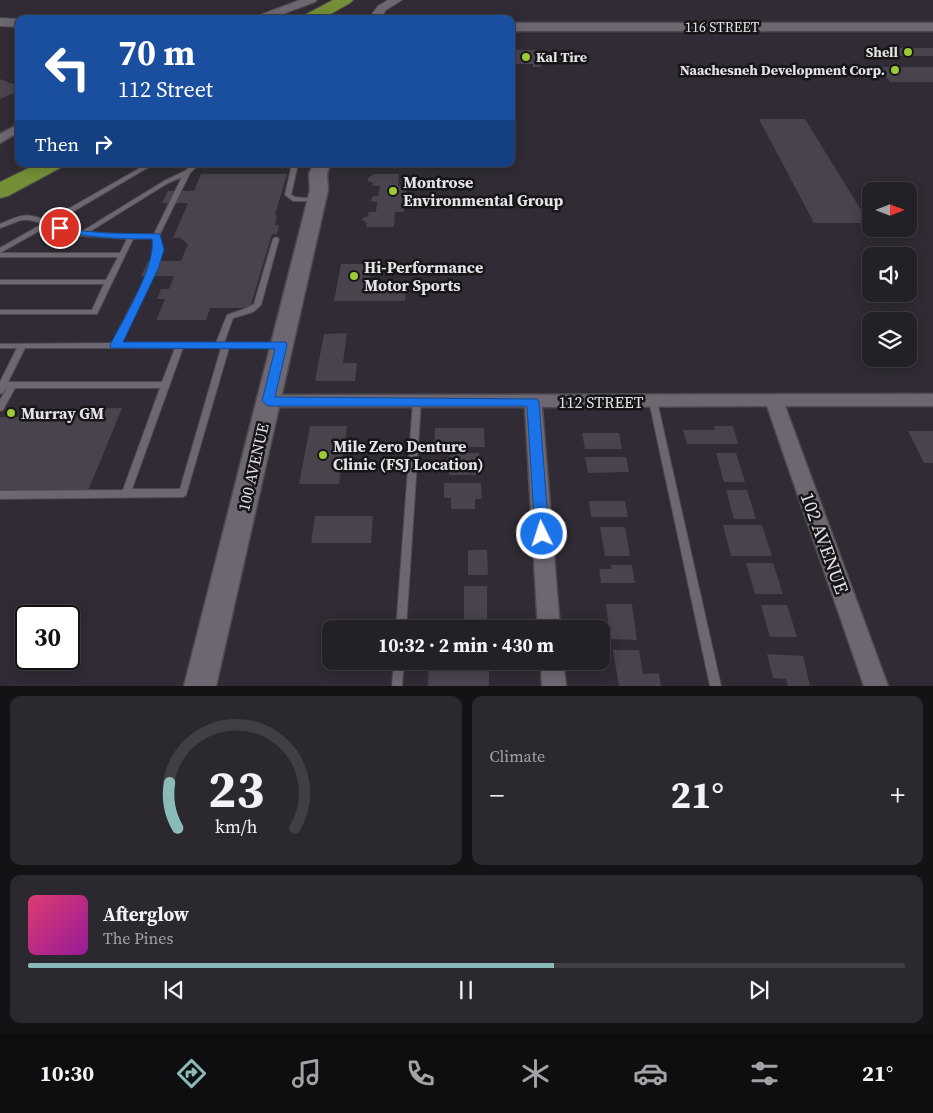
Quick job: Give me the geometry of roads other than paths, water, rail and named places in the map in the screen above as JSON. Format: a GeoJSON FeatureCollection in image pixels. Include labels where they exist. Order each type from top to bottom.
{"type":"FeatureCollection","features":[{"type":"Feature","properties":{"kind":"highway"},"geometry":{"type":"LineString","coordinates":[[317,15],[345,0]]}},
{"type":"Feature","properties":{"kind":"highway"},"geometry":{"type":"LineString","coordinates":[[336,15],[364,0]]}},
{"type":"Feature","properties":{"kind":"highway"},"geometry":{"type":"LineString","coordinates":[[0,175],[17,167]]}},
{"type":"Feature","properties":{"kind":"highway"},"geometry":{"type":"LineString","coordinates":[[0,191],[46,167]]}},
{"type":"Feature","properties":{"kind":"main road","name":"116 STREET"},"geometry":{"type":"LineString","coordinates":[[515,27],[933,27]]}},
{"type":"Feature","properties":{"kind":"main road","name":"100 AVENUE"},"geometry":{"type":"LineString","coordinates":[[200,686],[318,195],[318,174],[320,167]]}},
{"type":"Feature","properties":{"kind":"main road","name":"100 AVENUE"},"geometry":{"type":"LineString","coordinates":[[318,195],[334,167]]}},
{"type":"Feature","properties":{"kind":"street"},"geometry":{"type":"LineString","coordinates":[[269,15],[311,0]]}},
{"type":"Feature","properties":{"kind":"street"},"geometry":{"type":"LineString","coordinates":[[377,15],[382,8],[396,0]]}},
{"type":"Feature","properties":{"kind":"street"},"geometry":{"type":"LineString","coordinates":[[0,22],[15,24]]}},
{"type":"Feature","properties":{"kind":"street"},"geometry":{"type":"LineString","coordinates":[[0,26],[15,24]]}},
{"type":"Feature","properties":{"kind":"street"},"geometry":{"type":"LineString","coordinates":[[0,139],[15,130]]}},
{"type":"Feature","properties":{"kind":"street","name":"112 STREET"},"geometry":{"type":"LineString","coordinates":[[268,401],[933,400]]}},
{"type":"Feature","properties":{"kind":"street","name":"102 AVENUE"},"geometry":{"type":"LineString","coordinates":[[774,401],[876,686]]}},
{"type":"Feature","properties":{"kind":"street"},"geometry":{"type":"LineString","coordinates":[[533,402],[548,620]]}},
{"type":"Feature","properties":{"kind":"street"},"geometry":{"type":"LineString","coordinates":[[553,670],[554,686]]}},
{"type":"Feature","properties":{"kind":"lane"},"geometry":{"type":"LineString","coordinates":[[0,251],[146,167]]}},
{"type":"Feature","properties":{"kind":"lane"},"geometry":{"type":"LineString","coordinates":[[82,234],[193,167]]}},
{"type":"Feature","properties":{"kind":"lane"},"geometry":{"type":"LineString","coordinates":[[294,167],[288,195],[293,199],[318,195]]}},
{"type":"Feature","properties":{"kind":"lane"},"geometry":{"type":"LineString","coordinates":[[116,345],[153,269],[158,250],[156,236],[187,172]]}},
{"type":"Feature","properties":{"kind":"lane"},"geometry":{"type":"LineString","coordinates":[[0,226],[20,218],[32,217],[47,224],[82,234],[131,237],[156,236]]}},
{"type":"Feature","properties":{"kind":"lane"},"geometry":{"type":"LineString","coordinates":[[0,312],[94,312],[131,237]]}},
{"type":"Feature","properties":{"kind":"lane"},"geometry":{"type":"LineString","coordinates":[[0,494],[183,493],[230,317],[250,310],[256,305],[276,239]]}},
{"type":"Feature","properties":{"kind":"lane"},"geometry":{"type":"LineString","coordinates":[[0,255],[123,254]]}},
{"type":"Feature","properties":{"kind":"lane"},"geometry":{"type":"LineString","coordinates":[[0,282],[109,282]]}},
{"type":"Feature","properties":{"kind":"lane"},"geometry":{"type":"LineString","coordinates":[[126,494],[180,345]]}},
{"type":"Feature","properties":{"kind":"lane"},"geometry":{"type":"LineString","coordinates":[[0,346],[282,345]]}},
{"type":"Feature","properties":{"kind":"lane"},"geometry":{"type":"LineString","coordinates":[[1,387],[22,346]]}},
{"type":"Feature","properties":{"kind":"lane"},"geometry":{"type":"LineString","coordinates":[[1,387],[166,385]]}},
{"type":"Feature","properties":{"kind":"lane"},"geometry":{"type":"LineString","coordinates":[[0,408],[12,386]]}},
{"type":"Feature","properties":{"kind":"lane"},"geometry":{"type":"LineString","coordinates":[[653,401],[716,686]]}},
{"type":"Feature","properties":{"kind":"lane"},"geometry":{"type":"LineString","coordinates":[[402,620],[417,402]]}},
{"type":"Feature","properties":{"kind":"lane"},"geometry":{"type":"LineString","coordinates":[[397,686],[398,670]]}},
{"type":"Feature","properties":{"kind":"place","name":"Shell"},"geometry":{"type":"Point","coordinates":[908,52]}},
{"type":"Feature","properties":{"kind":"place","name":"Kal Tire"},"geometry":{"type":"Point","coordinates":[526,57]}},
{"type":"Feature","properties":{"kind":"place","name":"Naachesneh Development Corp."},"geometry":{"type":"Point","coordinates":[895,70]}},
{"type":"Feature","properties":{"kind":"place","name":"Montrose Environmental Group"},"geometry":{"type":"Point","coordinates":[393,191]}},
{"type":"Feature","properties":{"kind":"place","name":"Hi-Performance Motor Sports"},"geometry":{"type":"Point","coordinates":[354,276]}},
{"type":"Feature","properties":{"kind":"place","name":"Murray GM"},"geometry":{"type":"Point","coordinates":[11,413]}},
{"type":"Feature","properties":{"kind":"place","name":"Mile Zero Denture Clinic (FSJ Location)"},"geometry":{"type":"Point","coordinates":[323,455]}}]}
